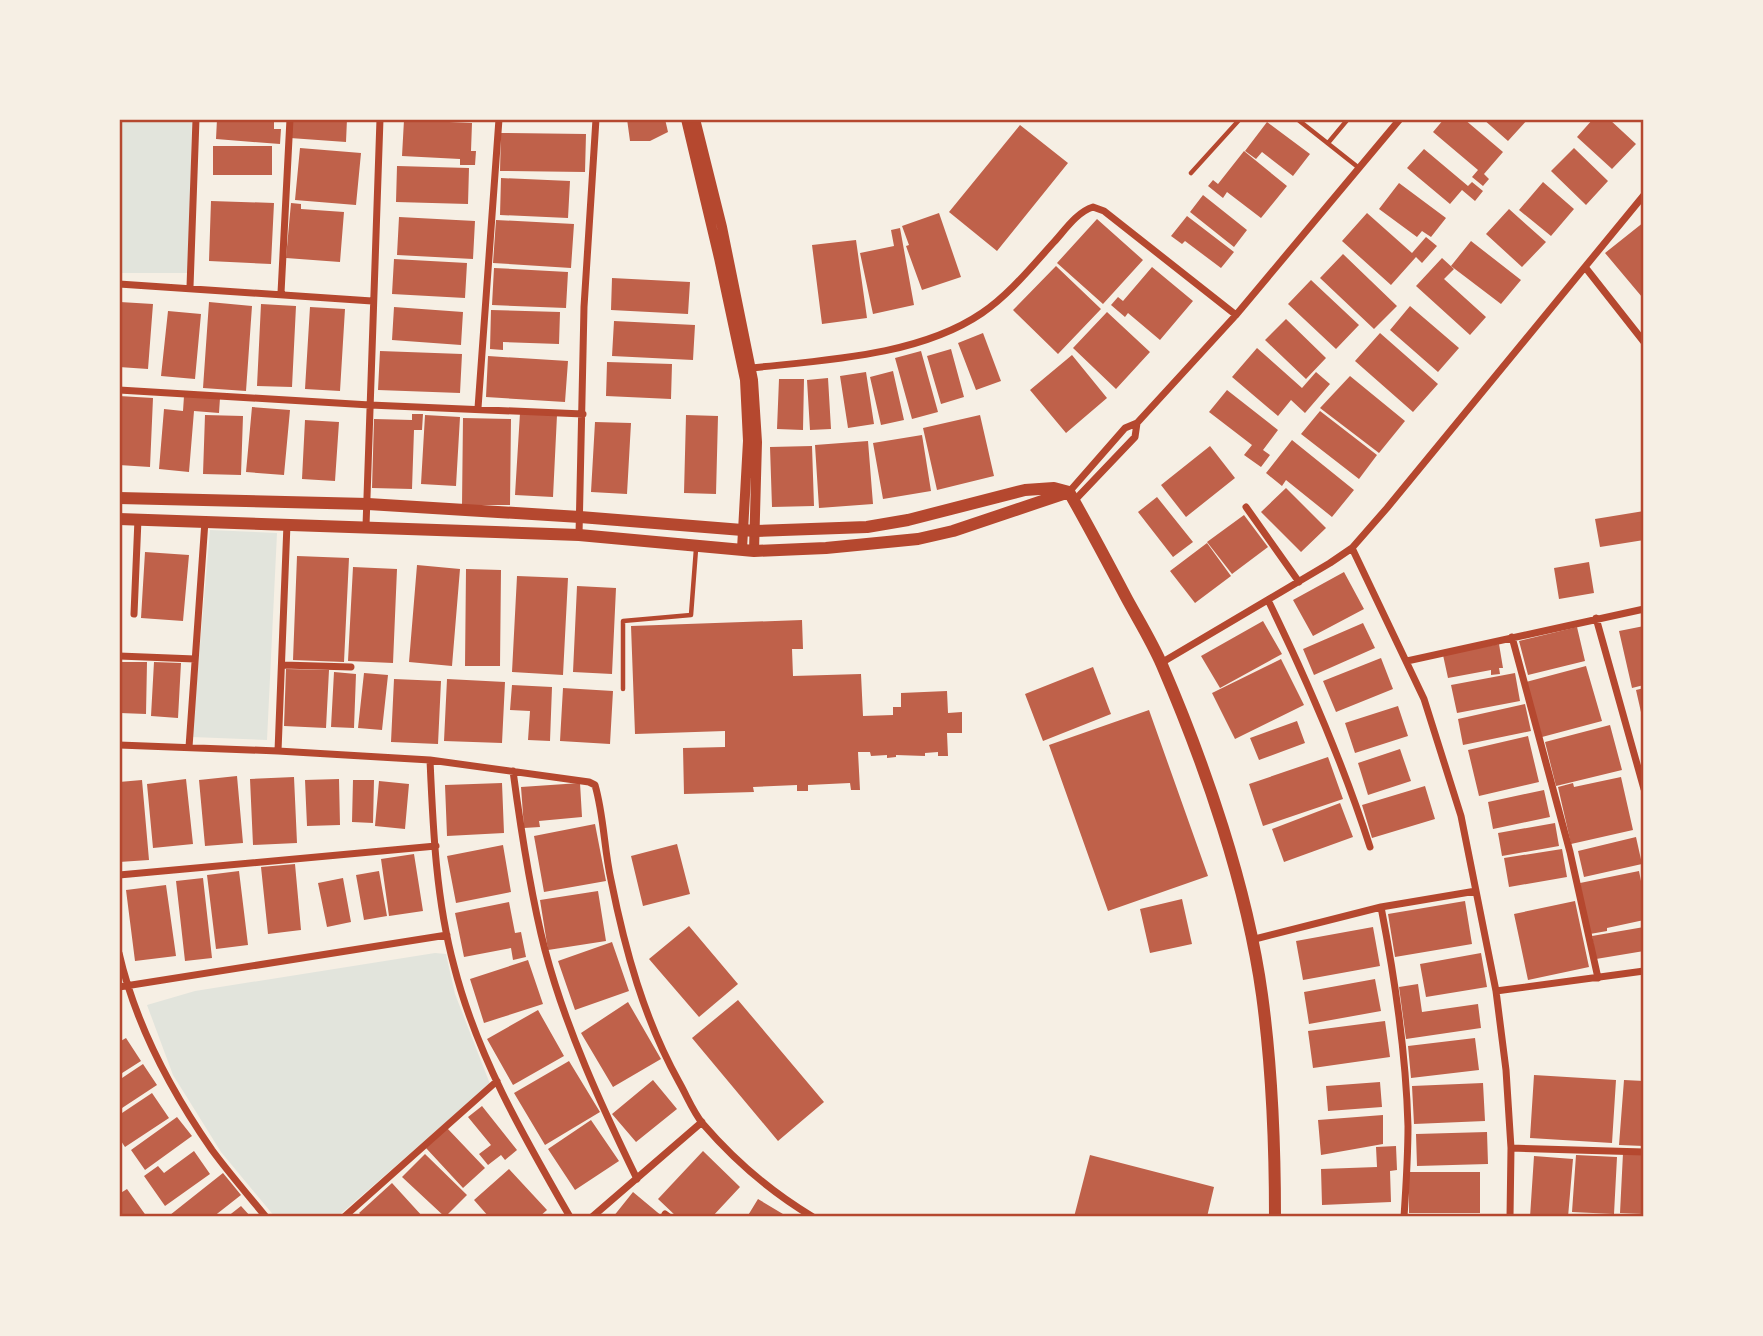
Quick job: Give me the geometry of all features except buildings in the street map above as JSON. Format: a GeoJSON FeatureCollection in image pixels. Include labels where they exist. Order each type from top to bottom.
{"type":"FeatureCollection","features":[{"type":"Feature","properties":{"kind":"main road"},"geometry":{"type":"LineString","coordinates":[[119,499],[368,504],[749,531],[867,527],[908,520],[1025,490],[1054,488],[1072,496],[1161,663],[1196,751],[1220,825],[1251,940],[1261,993],[1271,1073],[1275,1217]]}},
{"type":"Feature","properties":{"kind":"main road"},"geometry":{"type":"LineString","coordinates":[[119,519],[579,535],[748,550],[827,548],[918,540],[1072,496]]}},
{"type":"Feature","properties":{"kind":"street"},"geometry":{"type":"LineString","coordinates":[[190,287],[196,119]]}},
{"type":"Feature","properties":{"kind":"street"},"geometry":{"type":"LineString","coordinates":[[281,293],[289,119]]}},
{"type":"Feature","properties":{"kind":"street"},"geometry":{"type":"LineString","coordinates":[[366,526],[380,119]]}},
{"type":"Feature","properties":{"kind":"street"},"geometry":{"type":"LineString","coordinates":[[478,408],[499,119]]}},
{"type":"Feature","properties":{"kind":"street"},"geometry":{"type":"LineString","coordinates":[[579,535],[584,307],[596,119]]}},
{"type":"Feature","properties":{"kind":"street"},"geometry":{"type":"LineString","coordinates":[[686,119],[745,380],[749,531]]}},
{"type":"Feature","properties":{"kind":"street"},"geometry":{"type":"LineString","coordinates":[[695,119],[722,226],[751,368],[757,442],[748,550]]}},
{"type":"Feature","properties":{"kind":"street"},"geometry":{"type":"LineString","coordinates":[[1072,496],[1125,428],[1137,423],[1236,314],[1400,119]]}},
{"type":"Feature","properties":{"kind":"street"},"geometry":{"type":"LineString","coordinates":[[1161,663],[1352,548],[1644,195]]}},
{"type":"Feature","properties":{"kind":"street"},"geometry":{"type":"LineString","coordinates":[[751,368],[882,351],[951,331],[983,313],[1013,287],[1079,215],[1093,207],[1104,211],[1236,314]]}},
{"type":"Feature","properties":{"kind":"street"},"geometry":{"type":"LineString","coordinates":[[1585,267],[1644,342]]}},
{"type":"Feature","properties":{"kind":"street"},"geometry":{"type":"LineString","coordinates":[[119,284],[372,301]]}},
{"type":"Feature","properties":{"kind":"street"},"geometry":{"type":"LineString","coordinates":[[119,390],[583,414]]}},
{"type":"Feature","properties":{"kind":"street"},"geometry":{"type":"LineString","coordinates":[[1072,496],[1135,437],[1137,423]]}},
{"type":"Feature","properties":{"kind":"street"},"geometry":{"type":"LineString","coordinates":[[1246,507],[1299,582]]}},
{"type":"Feature","properties":{"kind":"street"},"geometry":{"type":"LineString","coordinates":[[134,614],[138,519]]}},
{"type":"Feature","properties":{"kind":"street"},"geometry":{"type":"LineString","coordinates":[[189,747],[205,521]]}},
{"type":"Feature","properties":{"kind":"street"},"geometry":{"type":"LineString","coordinates":[[278,751],[287,524]]}},
{"type":"Feature","properties":{"kind":"street"},"geometry":{"type":"LineString","coordinates":[[1352,548],[1407,661],[1438,736],[1461,816],[1496,991],[1506,1070],[1511,1148],[1510,1217]]}},
{"type":"Feature","properties":{"kind":"street"},"geometry":{"type":"LineString","coordinates":[[1268,600],[1304,673],[1334,744],[1370,847]]}},
{"type":"Feature","properties":{"kind":"street"},"geometry":{"type":"LineString","coordinates":[[1407,661],[1644,609]]}},
{"type":"Feature","properties":{"kind":"street"},"geometry":{"type":"LineString","coordinates":[[1596,618],[1644,789]]}},
{"type":"Feature","properties":{"kind":"street"},"geometry":{"type":"LineString","coordinates":[[1512,637],[1570,852],[1598,978]]}},
{"type":"Feature","properties":{"kind":"street"},"geometry":{"type":"LineString","coordinates":[[119,656],[195,659]]}},
{"type":"Feature","properties":{"kind":"street"},"geometry":{"type":"LineString","coordinates":[[283,665],[351,667]]}},
{"type":"Feature","properties":{"kind":"street"},"geometry":{"type":"LineString","coordinates":[[119,746],[278,751],[430,760],[595,785],[611,880],[640,994],[657,1039],[702,1122],[747,1170],[772,1191],[813,1217]]}},
{"type":"Feature","properties":{"kind":"street"},"geometry":{"type":"LineString","coordinates":[[430,760],[436,846],[447,935],[461,991],[497,1081],[534,1155],[570,1217]]}},
{"type":"Feature","properties":{"kind":"street"},"geometry":{"type":"LineString","coordinates":[[513,771],[536,907],[554,981],[584,1061],[637,1179]]}},
{"type":"Feature","properties":{"kind":"street"},"geometry":{"type":"LineString","coordinates":[[119,875],[436,846]]}},
{"type":"Feature","properties":{"kind":"street"},"geometry":{"type":"LineString","coordinates":[[1251,940],[1381,907],[1476,891]]}},
{"type":"Feature","properties":{"kind":"street"},"geometry":{"type":"LineString","coordinates":[[1381,907],[1404,1058],[1408,1127],[1404,1217]]}},
{"type":"Feature","properties":{"kind":"street"},"geometry":{"type":"LineString","coordinates":[[119,987],[447,935]]}},
{"type":"Feature","properties":{"kind":"street"},"geometry":{"type":"LineString","coordinates":[[119,953],[147,1036],[187,1111],[213,1151],[266,1217]]}},
{"type":"Feature","properties":{"kind":"street"},"geometry":{"type":"LineString","coordinates":[[1496,991],[1644,971]]}},
{"type":"Feature","properties":{"kind":"street"},"geometry":{"type":"LineString","coordinates":[[344,1217],[497,1081]]}},
{"type":"Feature","properties":{"kind":"street"},"geometry":{"type":"LineString","coordinates":[[592,1217],[702,1122]]}},
{"type":"Feature","properties":{"kind":"street"},"geometry":{"type":"LineString","coordinates":[[1511,1148],[1644,1152]]}},
{"type":"Feature","properties":{"kind":"lane"},"geometry":{"type":"LineString","coordinates":[[1191,173],[1240,119]]}},
{"type":"Feature","properties":{"kind":"lane"},"geometry":{"type":"LineString","coordinates":[[1297,119],[1359,168]]}},
{"type":"Feature","properties":{"kind":"lane"},"geometry":{"type":"LineString","coordinates":[[1328,143],[1348,119]]}},
{"type":"Feature","properties":{"kind":"lane"},"geometry":{"type":"LineString","coordinates":[[622,689],[623,621],[691,615],[696,545]]}},
{"type":"Feature","properties":{"kind":"shaded area"},"geometry":{"type":"Polygon","coordinates":[[[119,119],[192,119],[189,273],[119,273],[119,119]]]}},
{"type":"Feature","properties":{"kind":"shaded area"},"geometry":{"type":"Polygon","coordinates":[[[210,530],[277,533],[267,740],[192,737],[210,530]]]}},
{"type":"Feature","properties":{"kind":"shaded area"},"geometry":{"type":"Polygon","coordinates":[[[435,953],[446,954],[455,994],[490,1084],[337,1217],[275,1217],[221,1152],[173,1075],[147,1005],[195,991],[435,953]]]}}]}
